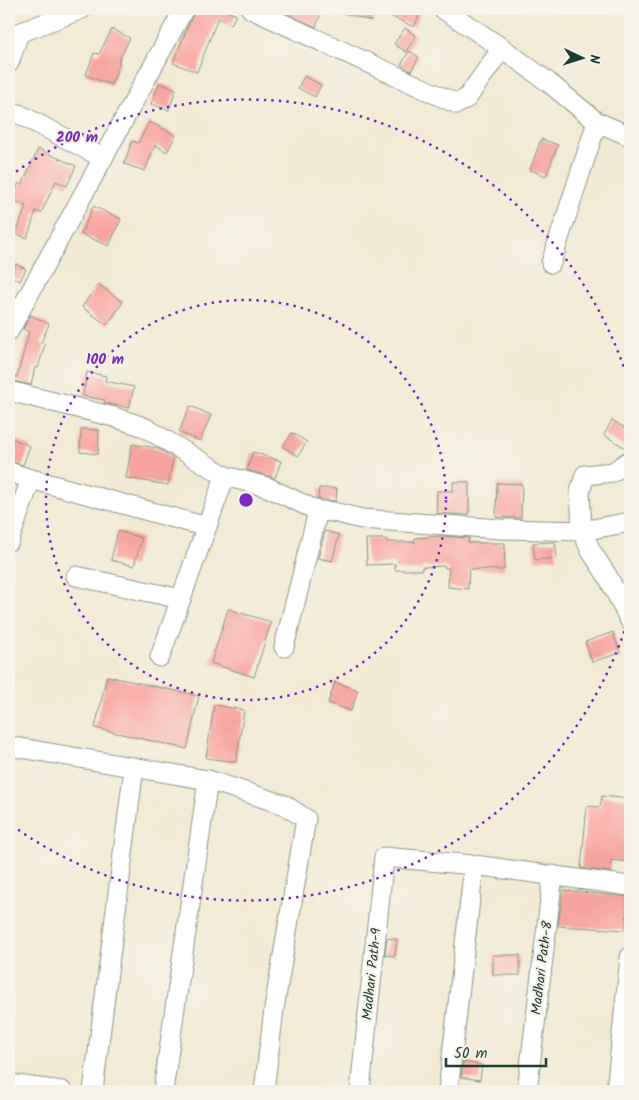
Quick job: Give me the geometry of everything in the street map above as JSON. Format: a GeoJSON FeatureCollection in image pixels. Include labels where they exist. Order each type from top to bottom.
{"type":"FeatureCollection","features":[{"type":"Feature","properties":{"kind":"street"},"geometry":{"type":"LineString","coordinates":[[9,64],[14,33],[82,9]]}},
{"type":"Feature","properties":{"kind":"street"},"geometry":{"type":"LineString","coordinates":[[9,331],[184,9]]}},
{"type":"Feature","properties":{"kind":"street"},"geometry":{"type":"LineString","coordinates":[[251,9],[457,104],[467,98],[502,48]]}},
{"type":"Feature","properties":{"kind":"street"},"geometry":{"type":"LineString","coordinates":[[443,9],[502,48],[548,82],[596,122],[630,136]]}},
{"type":"Feature","properties":{"kind":"street"},"geometry":{"type":"LineString","coordinates":[[9,111],[19,114],[103,158]]}},
{"type":"Feature","properties":{"kind":"street"},"geometry":{"type":"LineString","coordinates":[[551,264],[596,122]]}},
{"type":"Feature","properties":{"kind":"street"},"geometry":{"type":"LineString","coordinates":[[9,391],[114,417],[144,427],[225,476],[267,486],[318,511],[333,512],[362,519],[500,529],[582,531],[630,522]]}},
{"type":"Feature","properties":{"kind":"street"},"geometry":{"type":"LineString","coordinates":[[630,460],[613,472],[585,475],[580,492],[582,531],[591,552],[608,577],[630,620]]}},
{"type":"Feature","properties":{"kind":"street"},"geometry":{"type":"LineString","coordinates":[[9,472],[207,527]]}},
{"type":"Feature","properties":{"kind":"street"},"geometry":{"type":"LineString","coordinates":[[160,657],[225,476]]}},
{"type":"Feature","properties":{"kind":"street"},"geometry":{"type":"LineString","coordinates":[[9,541],[30,479]]}},
{"type":"Feature","properties":{"kind":"street"},"geometry":{"type":"LineString","coordinates":[[284,647],[318,511]]}},
{"type":"Feature","properties":{"kind":"street"},"geometry":{"type":"LineString","coordinates":[[76,576],[181,599]]}},
{"type":"Feature","properties":{"kind":"street"},"geometry":{"type":"LineString","coordinates":[[9,748],[208,780],[285,805],[306,820],[274,1009],[264,1091]]}},
{"type":"Feature","properties":{"kind":"street"},"geometry":{"type":"LineString","coordinates":[[93,1091],[134,767]]}},
{"type":"Feature","properties":{"kind":"street"},"geometry":{"type":"LineString","coordinates":[[162,1091],[208,780]]}},
{"type":"Feature","properties":{"kind":"street","name":"Madhari Path-9"},"geometry":{"type":"LineString","coordinates":[[360,1091],[384,857],[474,865]]}},
{"type":"Feature","properties":{"kind":"street"},"geometry":{"type":"LineString","coordinates":[[448,1091],[474,865],[630,886]]}},
{"type":"Feature","properties":{"kind":"street","name":"Madhari Path-8"},"geometry":{"type":"LineString","coordinates":[[527,1091],[553,875]]}},
{"type":"Feature","properties":{"kind":"street"},"geometry":{"type":"LineString","coordinates":[[616,1091],[630,957]]}},
{"type":"Feature","properties":{"kind":"street"},"geometry":{"type":"LineString","coordinates":[[9,1084],[62,1091]]}},
{"type":"Feature","properties":{"kind":"building"},"geometry":{"type":"Polygon","coordinates":[[[195,9],[223,9],[236,15],[231,24],[218,18],[197,72],[173,63],[195,9]]]}},
{"type":"Feature","properties":{"kind":"building"},"geometry":{"type":"Polygon","coordinates":[[[277,9],[309,9],[321,13],[316,27],[277,9]]]}},
{"type":"Feature","properties":{"kind":"building"},"geometry":{"type":"Polygon","coordinates":[[[341,9],[374,9],[371,21],[340,12],[341,9]]]}},
{"type":"Feature","properties":{"kind":"building"},"geometry":{"type":"Polygon","coordinates":[[[375,9],[422,9],[414,27],[375,9]]]}},
{"type":"Feature","properties":{"kind":"building"},"geometry":{"type":"Polygon","coordinates":[[[405,28],[416,36],[406,52],[394,44],[405,28]]]}},
{"type":"Feature","properties":{"kind":"building"},"geometry":{"type":"Polygon","coordinates":[[[112,29],[130,38],[118,62],[120,62],[111,85],[86,75],[94,53],[99,54],[112,29]]]}},
{"type":"Feature","properties":{"kind":"building"},"geometry":{"type":"Polygon","coordinates":[[[409,51],[419,57],[411,71],[401,65],[409,51]]]}},
{"type":"Feature","properties":{"kind":"building"},"geometry":{"type":"Polygon","coordinates":[[[304,76],[321,85],[315,97],[298,88],[304,76]]]}},
{"type":"Feature","properties":{"kind":"building"},"geometry":{"type":"Polygon","coordinates":[[[159,83],[176,89],[169,110],[151,104],[159,83]]]}},
{"type":"Feature","properties":{"kind":"building"},"geometry":{"type":"Polygon","coordinates":[[[149,122],[176,135],[167,152],[155,145],[145,171],[124,164],[132,141],[138,143],[149,122]]]}},
{"type":"Feature","properties":{"kind":"building"},"geometry":{"type":"Polygon","coordinates":[[[541,139],[558,145],[546,176],[530,170],[541,139]]]}},
{"type":"Feature","properties":{"kind":"building"},"geometry":{"type":"Polygon","coordinates":[[[38,149],[76,166],[67,186],[56,181],[41,213],[36,211],[27,238],[16,234],[26,206],[11,199],[19,183],[22,185],[38,149]]]}},
{"type":"Feature","properties":{"kind":"building"},"geometry":{"type":"Polygon","coordinates":[[[93,206],[121,219],[109,246],[81,234],[93,206]]]}},
{"type":"Feature","properties":{"kind":"building"},"geometry":{"type":"Polygon","coordinates":[[[16,264],[26,269],[20,281],[10,276],[16,264]]]}},
{"type":"Feature","properties":{"kind":"building"},"geometry":{"type":"Polygon","coordinates":[[[98,284],[123,302],[107,325],[82,307],[98,284]]]}},
{"type":"Feature","properties":{"kind":"building"},"geometry":{"type":"Polygon","coordinates":[[[30,315],[49,324],[41,343],[45,344],[38,368],[35,367],[31,385],[9,380],[9,375],[17,377],[29,332],[23,329],[30,315]]]}},
{"type":"Feature","properties":{"kind":"building"},"geometry":{"type":"Polygon","coordinates":[[[87,372],[106,376],[105,381],[134,387],[129,408],[104,403],[105,400],[83,396],[87,372]]]}},
{"type":"Feature","properties":{"kind":"building"},"geometry":{"type":"Polygon","coordinates":[[[190,406],[211,415],[200,441],[179,432],[190,406]]]}},
{"type":"Feature","properties":{"kind":"building"},"geometry":{"type":"Polygon","coordinates":[[[612,420],[630,431],[630,449],[604,435],[612,420]]]}},
{"type":"Feature","properties":{"kind":"building"},"geometry":{"type":"Polygon","coordinates":[[[81,429],[99,430],[98,454],[80,452],[81,429]]]}},
{"type":"Feature","properties":{"kind":"building"},"geometry":{"type":"Polygon","coordinates":[[[292,433],[307,442],[298,456],[283,447],[292,433]]]}},
{"type":"Feature","properties":{"kind":"building"},"geometry":{"type":"Polygon","coordinates":[[[9,437],[30,446],[23,465],[9,461],[9,437]]]}},
{"type":"Feature","properties":{"kind":"building"},"geometry":{"type":"Polygon","coordinates":[[[132,444],[157,448],[173,458],[168,485],[126,478],[132,444]]]}},
{"type":"Feature","properties":{"kind":"building"},"geometry":{"type":"Polygon","coordinates":[[[253,452],[281,461],[275,478],[247,470],[253,452]]]}},
{"type":"Feature","properties":{"kind":"building"},"geometry":{"type":"Polygon","coordinates":[[[453,482],[469,482],[469,515],[436,513],[437,491],[453,491],[453,482]]]}},
{"type":"Feature","properties":{"kind":"building"},"geometry":{"type":"Polygon","coordinates":[[[497,483],[522,484],[521,518],[496,517],[497,483]]]}},
{"type":"Feature","properties":{"kind":"building"},"geometry":{"type":"Polygon","coordinates":[[[319,488],[337,488],[336,501],[318,499],[319,488]]]}},
{"type":"Feature","properties":{"kind":"building"},"geometry":{"type":"Polygon","coordinates":[[[118,531],[142,538],[134,566],[111,560],[118,531]]]}},
{"type":"Feature","properties":{"kind":"building"},"geometry":{"type":"Polygon","coordinates":[[[325,531],[339,535],[332,561],[318,558],[325,531]]]}},
{"type":"Feature","properties":{"kind":"building"},"geometry":{"type":"Polygon","coordinates":[[[442,536],[469,538],[468,543],[505,543],[504,570],[469,569],[468,589],[448,587],[449,568],[445,568],[445,566],[422,567],[422,570],[395,570],[395,564],[367,565],[366,539],[386,539],[386,542],[415,542],[415,538],[442,536]]]}},
{"type":"Feature","properties":{"kind":"building"},"geometry":{"type":"Polygon","coordinates":[[[555,542],[557,558],[535,560],[533,543],[555,542]]]}},
{"type":"Feature","properties":{"kind":"building"},"geometry":{"type":"Polygon","coordinates":[[[228,609],[271,622],[254,677],[211,663],[228,609]]]}},
{"type":"Feature","properties":{"kind":"building"},"geometry":{"type":"Polygon","coordinates":[[[613,632],[620,653],[592,662],[585,642],[613,632]]]}},
{"type":"Feature","properties":{"kind":"building"},"geometry":{"type":"Polygon","coordinates":[[[107,676],[199,696],[187,749],[95,728],[107,676]]]}},
{"type":"Feature","properties":{"kind":"building"},"geometry":{"type":"Polygon","coordinates":[[[335,682],[358,690],[351,711],[328,703],[335,682]]]}},
{"type":"Feature","properties":{"kind":"building"},"geometry":{"type":"Polygon","coordinates":[[[214,705],[244,710],[236,762],[206,758],[214,705]]]}},
{"type":"Feature","properties":{"kind":"building"},"geometry":{"type":"Polygon","coordinates":[[[602,796],[630,799],[630,862],[611,860],[610,872],[581,868],[587,806],[600,807],[602,796]]]}},
{"type":"Feature","properties":{"kind":"building"},"geometry":{"type":"Polygon","coordinates":[[[563,890],[627,897],[626,930],[558,926],[563,890]]]}},
{"type":"Feature","properties":{"kind":"building"},"geometry":{"type":"Polygon","coordinates":[[[387,938],[397,939],[395,956],[385,955],[387,938]]]}},
{"type":"Feature","properties":{"kind":"building"},"geometry":{"type":"Polygon","coordinates":[[[493,955],[520,955],[520,975],[493,975],[493,955]]]}},
{"type":"Feature","properties":{"kind":"building"},"geometry":{"type":"Polygon","coordinates":[[[463,1062],[482,1065],[480,1080],[461,1077],[463,1062]]]}}]}
